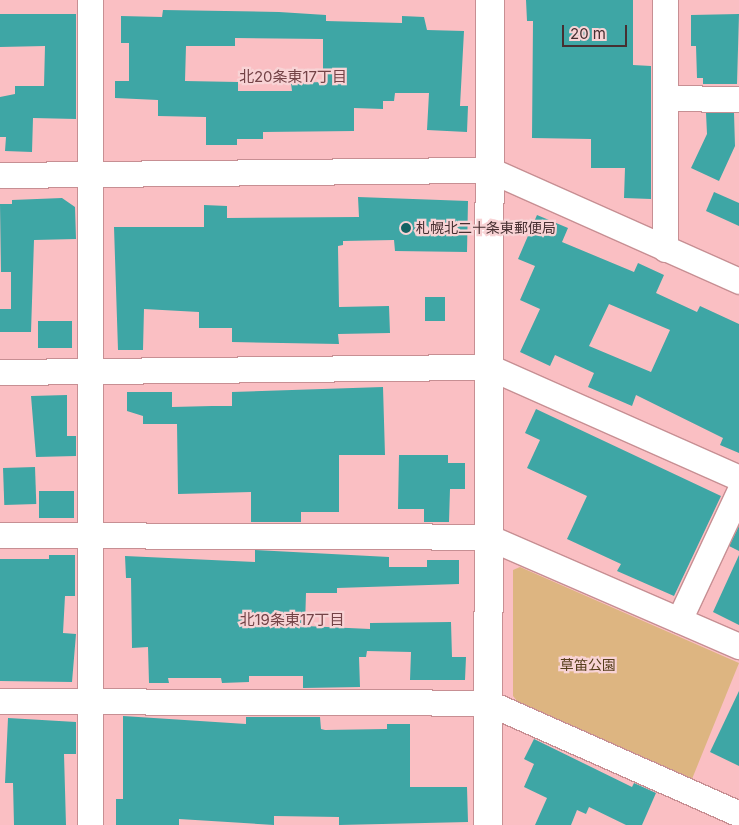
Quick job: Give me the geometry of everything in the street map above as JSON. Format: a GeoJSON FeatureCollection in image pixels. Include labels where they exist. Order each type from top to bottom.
{"type":"FeatureCollection","features":[{"type":"Feature","properties":{"kind":"street"},"geometry":{"type":"LineString","coordinates":[[90,0],[89,172],[92,371],[90,825]]}},
{"type":"Feature","properties":{"kind":"street"},"geometry":{"type":"LineString","coordinates":[[488,825],[490,0]]}},
{"type":"Feature","properties":{"kind":"street"},"geometry":{"type":"LineString","coordinates":[[665,249],[666,0]]}},
{"type":"Feature","properties":{"kind":"street"},"geometry":{"type":"LineString","coordinates":[[665,98],[739,99]]}},
{"type":"Feature","properties":{"kind":"street"},"geometry":{"type":"LineString","coordinates":[[0,174],[490,170],[739,282]]}},
{"type":"Feature","properties":{"kind":"street"},"geometry":{"type":"LineString","coordinates":[[0,372],[489,367],[739,478]]}},
{"type":"Feature","properties":{"kind":"street"},"geometry":{"type":"LineString","coordinates":[[679,620],[739,492]]}},
{"type":"Feature","properties":{"kind":"street"},"geometry":{"type":"LineString","coordinates":[[0,535],[488,537],[739,646]]}},
{"type":"Feature","properties":{"kind":"street"},"geometry":{"type":"LineString","coordinates":[[0,701],[489,702],[739,814]]}},
{"type":"Feature","properties":{"kind":"green space","name":"草笛公園"},"geometry":{"type":"Polygon","coordinates":[[[520,567],[739,663],[692,779],[518,702],[513,696],[513,570],[520,567]]]}},
{"type":"Feature","properties":{"kind":"building"},"geometry":{"type":"Polygon","coordinates":[[[526,0],[633,0],[633,65],[651,66],[651,199],[624,198],[625,168],[591,168],[591,139],[532,138],[533,21],[527,21],[526,0]]]}},
{"type":"Feature","properties":{"kind":"building"},"geometry":{"type":"Polygon","coordinates":[[[163,10],[279,12],[326,15],[326,21],[402,23],[402,16],[424,17],[427,30],[464,31],[460,106],[468,106],[467,132],[427,130],[429,93],[395,93],[394,101],[383,101],[383,109],[354,108],[354,131],[263,132],[263,139],[237,139],[237,145],[206,145],[206,117],[158,116],[158,100],[115,98],[115,81],[129,81],[129,43],[121,43],[121,16],[162,17],[163,10]],[[235,38],[235,46],[186,46],[185,81],[238,82],[238,91],[292,91],[291,83],[323,82],[323,39],[235,38]]]}},
{"type":"Feature","properties":{"kind":"building"},"geometry":{"type":"Polygon","coordinates":[[[0,14],[76,14],[76,119],[33,118],[32,152],[5,151],[6,137],[0,137],[0,97],[15,94],[15,86],[44,86],[45,46],[0,47],[0,14]]]}},
{"type":"Feature","properties":{"kind":"building"},"geometry":{"type":"Polygon","coordinates":[[[739,14],[737,84],[703,84],[703,78],[697,78],[696,46],[691,46],[691,15],[739,14]]]}},
{"type":"Feature","properties":{"kind":"building"},"geometry":{"type":"Polygon","coordinates":[[[706,113],[734,113],[735,146],[719,181],[691,168],[707,134],[706,113]]]}},
{"type":"Feature","properties":{"kind":"building"},"geometry":{"type":"Polygon","coordinates":[[[714,192],[739,203],[739,226],[706,211],[714,192]]]}},
{"type":"Feature","properties":{"kind":"building"},"geometry":{"type":"Polygon","coordinates":[[[358,197],[468,201],[467,252],[395,251],[394,240],[343,241],[343,245],[338,246],[339,307],[389,306],[390,333],[338,334],[339,344],[232,342],[232,328],[199,328],[199,312],[144,309],[143,350],[118,350],[114,227],[204,227],[204,205],[227,206],[227,218],[359,217],[358,197]]]}},
{"type":"Feature","properties":{"kind":"building"},"geometry":{"type":"Polygon","coordinates":[[[62,198],[75,207],[76,239],[34,240],[31,332],[0,332],[0,309],[11,309],[11,272],[1,272],[0,204],[12,204],[12,200],[62,198]]]}},
{"type":"Feature","properties":{"kind":"building"},"geometry":{"type":"Polygon","coordinates":[[[537,215],[568,228],[562,242],[634,272],[638,263],[664,275],[656,293],[697,312],[700,306],[739,324],[739,453],[720,445],[723,438],[636,395],[632,406],[588,387],[594,373],[555,355],[550,366],[520,352],[540,309],[520,300],[535,266],[518,259],[537,215]],[[609,304],[589,346],[651,372],[670,330],[609,304]]]}},
{"type":"Feature","properties":{"kind":"building"},"geometry":{"type":"Polygon","coordinates":[[[425,297],[445,297],[445,321],[425,321],[425,297]]]}},
{"type":"Feature","properties":{"kind":"building"},"geometry":{"type":"Polygon","coordinates":[[[38,321],[72,321],[72,348],[38,348],[38,321]]]}},
{"type":"Feature","properties":{"kind":"building"},"geometry":{"type":"Polygon","coordinates":[[[383,387],[385,455],[339,455],[339,512],[301,512],[301,522],[251,522],[251,492],[178,494],[177,424],[143,424],[143,416],[127,411],[127,392],[172,392],[172,407],[232,406],[232,392],[383,387]]]}},
{"type":"Feature","properties":{"kind":"building"},"geometry":{"type":"Polygon","coordinates":[[[67,395],[67,436],[76,436],[76,456],[36,457],[31,396],[67,395]]]}},
{"type":"Feature","properties":{"kind":"building"},"geometry":{"type":"Polygon","coordinates":[[[536,409],[721,496],[674,596],[617,571],[621,564],[567,539],[587,496],[527,468],[540,440],[525,433],[536,409]]]}},
{"type":"Feature","properties":{"kind":"building"},"geometry":{"type":"Polygon","coordinates":[[[399,455],[448,455],[448,463],[465,463],[465,489],[450,489],[449,522],[424,522],[424,509],[398,509],[399,455]]]}},
{"type":"Feature","properties":{"kind":"building"},"geometry":{"type":"Polygon","coordinates":[[[35,467],[36,504],[4,505],[3,468],[35,467]]]}},
{"type":"Feature","properties":{"kind":"building"},"geometry":{"type":"Polygon","coordinates":[[[39,491],[74,491],[74,518],[39,518],[39,491]]]}},
{"type":"Feature","properties":{"kind":"building"},"geometry":{"type":"Polygon","coordinates":[[[739,526],[739,551],[729,546],[739,526]]]}},
{"type":"Feature","properties":{"kind":"building"},"geometry":{"type":"Polygon","coordinates":[[[255,550],[389,557],[389,567],[427,567],[427,560],[459,560],[459,584],[337,588],[337,593],[306,593],[305,626],[370,629],[370,623],[451,622],[452,657],[466,657],[465,680],[410,680],[411,652],[367,651],[366,657],[359,657],[360,687],[303,688],[303,676],[249,676],[249,682],[222,683],[221,678],[168,678],[169,683],[149,683],[148,647],[132,648],[131,578],[126,578],[125,556],[255,562],[255,550]]]}},
{"type":"Feature","properties":{"kind":"building"},"geometry":{"type":"Polygon","coordinates":[[[49,555],[75,555],[75,596],[65,596],[63,633],[76,634],[72,682],[0,681],[0,559],[49,559],[49,555]]]}},
{"type":"Feature","properties":{"kind":"building"},"geometry":{"type":"Polygon","coordinates":[[[739,555],[739,625],[713,612],[739,555]]]}},
{"type":"Feature","properties":{"kind":"building"},"geometry":{"type":"Polygon","coordinates":[[[739,691],[739,766],[710,752],[739,691]]]}},
{"type":"Feature","properties":{"kind":"building"},"geometry":{"type":"Polygon","coordinates":[[[123,716],[246,724],[246,717],[320,717],[321,729],[325,730],[387,729],[387,724],[410,724],[410,787],[467,787],[468,822],[339,825],[339,817],[274,816],[274,825],[179,819],[179,825],[116,825],[116,799],[123,799],[123,716]]]}},
{"type":"Feature","properties":{"kind":"building"},"geometry":{"type":"Polygon","coordinates":[[[8,718],[76,722],[76,754],[64,754],[66,825],[14,825],[13,783],[5,783],[8,718]]]}},
{"type":"Feature","properties":{"kind":"building"},"geometry":{"type":"Polygon","coordinates":[[[534,739],[632,787],[634,783],[656,793],[642,825],[626,825],[589,807],[586,814],[577,810],[571,825],[535,825],[547,798],[524,787],[534,764],[524,759],[534,739]]]}},
{"type":"Feature","properties":{"kind":"place","name":"札幌北二十条東郵便局"},"geometry":{"type":"Point","coordinates":[406,228]}},
{"type":"Feature","properties":{"kind":"district","name":"北20条東17丁目"},"geometry":{"type":"Point","coordinates":[293,77]}},
{"type":"Feature","properties":{"kind":"district","name":"北19条東17丁目"},"geometry":{"type":"Point","coordinates":[292,620]}}]}
